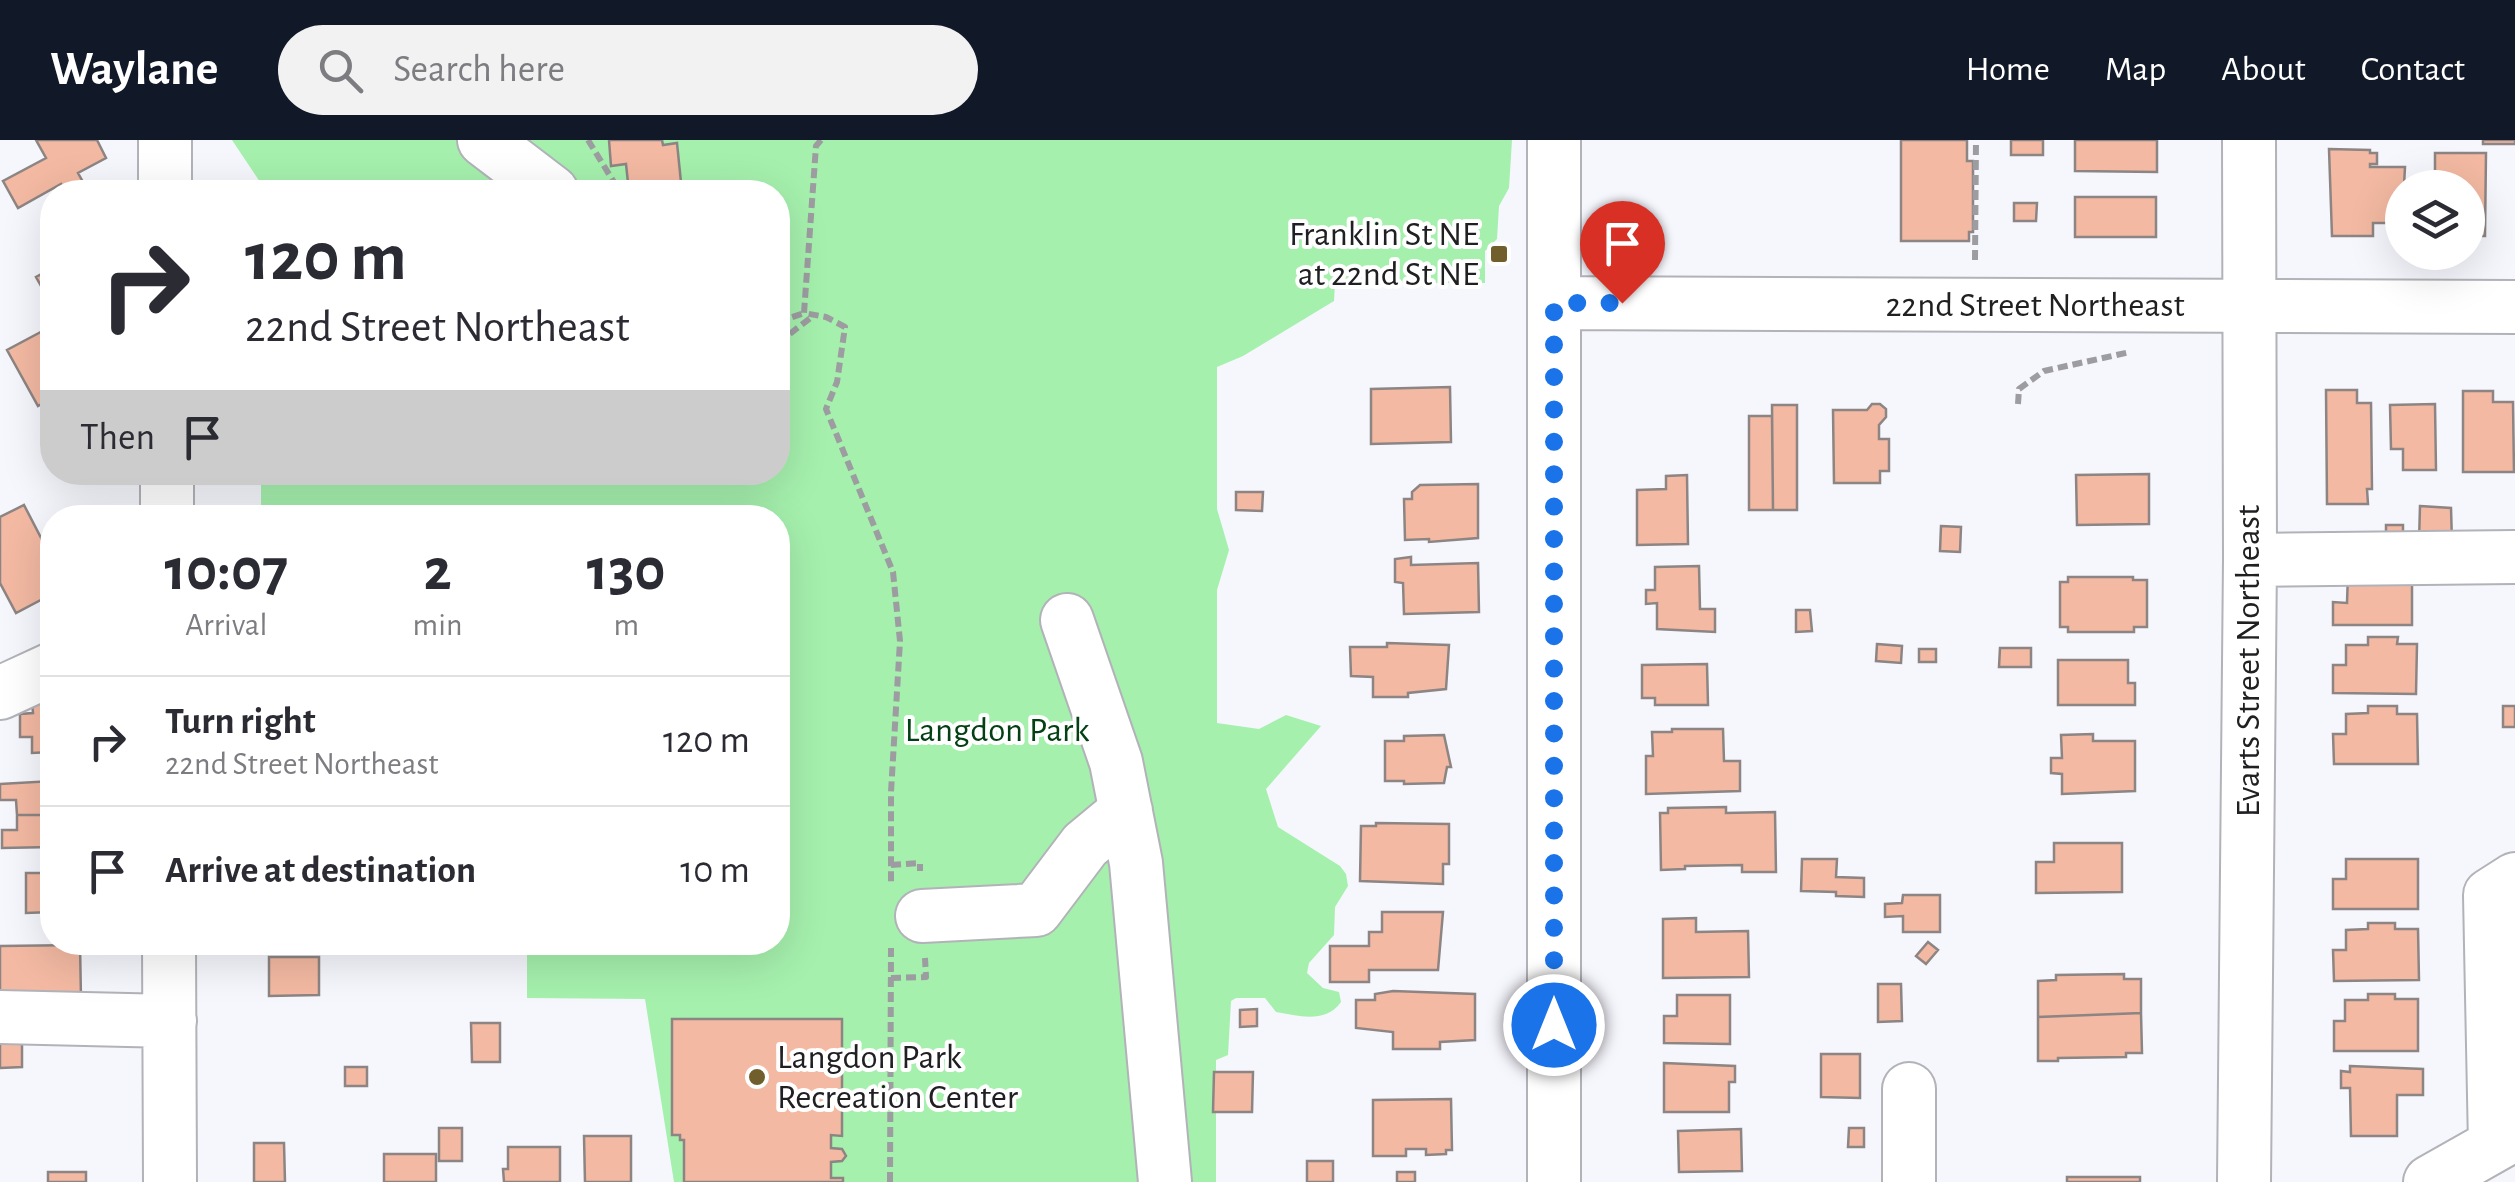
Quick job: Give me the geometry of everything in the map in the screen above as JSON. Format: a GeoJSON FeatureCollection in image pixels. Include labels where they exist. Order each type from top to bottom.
{"type":"FeatureCollection","features":[{"type":"Feature","properties":{"kind":"street"},"geometry":{"type":"LineString","coordinates":[[165,140],[166,180]]}},
{"type":"Feature","properties":{"kind":"street"},"geometry":{"type":"LineString","coordinates":[[484,140],[536,180]]}},
{"type":"Feature","properties":{"kind":"street"},"geometry":{"type":"LineString","coordinates":[[1554,140],[1554,1182]]}},
{"type":"Feature","properties":{"kind":"street","name":"Evarts Street Northeast"},"geometry":{"type":"LineString","coordinates":[[2244,1182],[2250,560],[2249,140]]}},
{"type":"Feature","properties":{"kind":"street","name":"22nd Street Northeast"},"geometry":{"type":"LineString","coordinates":[[1554,303],[2515,307]]}},
{"type":"Feature","properties":{"kind":"street"},"geometry":{"type":"LineString","coordinates":[[2250,560],[2515,557]]}},
{"type":"Feature","properties":{"kind":"street"},"geometry":{"type":"LineString","coordinates":[[1067,620],[1116,762],[1136,863],[1165,1182]]}},
{"type":"Feature","properties":{"kind":"street"},"geometry":{"type":"LineString","coordinates":[[0,693],[40,675]]}},
{"type":"Feature","properties":{"kind":"street"},"geometry":{"type":"LineString","coordinates":[[902,920],[1036,910],[1085,845],[1126,811]]}},
{"type":"Feature","properties":{"kind":"street"},"geometry":{"type":"LineString","coordinates":[[2430,1182],[2505,1139],[2490,894],[2515,879]]}},
{"type":"Feature","properties":{"kind":"street"},"geometry":{"type":"LineString","coordinates":[[169,955],[170,1182]]}},
{"type":"Feature","properties":{"kind":"street"},"geometry":{"type":"LineString","coordinates":[[0,1017],[170,1021]]}},
{"type":"Feature","properties":{"kind":"street"},"geometry":{"type":"LineString","coordinates":[[1909,1089],[1909,1182]]}},
{"type":"Feature","properties":{"kind":"path"},"geometry":{"type":"LineString","coordinates":[[588,140],[613,180]]}},
{"type":"Feature","properties":{"kind":"path"},"geometry":{"type":"LineString","coordinates":[[804,314],[816,146],[821,140]]}},
{"type":"Feature","properties":{"kind":"path"},"geometry":{"type":"LineString","coordinates":[[1974,272],[1976,140]]}},
{"type":"Feature","properties":{"kind":"path"},"geometry":{"type":"LineString","coordinates":[[790,334],[814,315]]}},
{"type":"Feature","properties":{"kind":"path"},"geometry":{"type":"LineString","coordinates":[[790,318],[814,315],[845,327],[837,382],[826,409],[894,572],[900,641],[892,792],[902,920],[890,1182]]}},
{"type":"Feature","properties":{"kind":"path"},"geometry":{"type":"LineString","coordinates":[[2018,404],[2019,389],[2044,372],[2138,350]]}},
{"type":"Feature","properties":{"kind":"green space","name":"Langdon Park"},"geometry":{"type":"Polygon","coordinates":[[[232,140],[1512,140],[1509,188],[1499,206],[1497,239],[1485,251],[1485,283],[1335,283],[1334,301],[1243,356],[1217,367],[1217,509],[1229,550],[1217,590],[1217,723],[1259,729],[1286,715],[1321,726],[1266,789],[1278,827],[1340,866],[1348,886],[1335,907],[1334,935],[1309,963],[1307,973],[1323,988],[1339,992],[1341,1002],[1335,1009],[1319,1016],[1302,1016],[1276,1012],[1265,998],[1231,1001],[1228,1055],[1216,1060],[1216,1182],[674,1182],[645,999],[527,998],[527,955],[790,955],[790,505],[261,505],[261,485],[790,485],[790,180],[259,180],[232,140]]]}},
{"type":"Feature","properties":{"kind":"building"},"geometry":{"type":"Polygon","coordinates":[[[36,140],[97,140],[106,158],[78,173],[82,180],[40,180],[40,196],[18,208],[3,181],[46,158],[36,140]]]}},
{"type":"Feature","properties":{"kind":"building"},"geometry":{"type":"Polygon","coordinates":[[[609,140],[677,143],[681,180],[628,180],[626,164],[611,166],[609,140]]]}},
{"type":"Feature","properties":{"kind":"building"},"geometry":{"type":"Polygon","coordinates":[[[1901,140],[1967,140],[1967,161],[1973,161],[1973,232],[1969,232],[1969,241],[1901,241],[1901,140]]]}},
{"type":"Feature","properties":{"kind":"building"},"geometry":{"type":"Polygon","coordinates":[[[2011,140],[2043,140],[2043,155],[2011,155],[2011,140]]]}},
{"type":"Feature","properties":{"kind":"building"},"geometry":{"type":"Polygon","coordinates":[[[2075,140],[2157,140],[2157,172],[2075,171],[2075,140]]]}},
{"type":"Feature","properties":{"kind":"building"},"geometry":{"type":"Polygon","coordinates":[[[2483,140],[2515,140],[2515,144],[2483,144],[2483,140]]]}},
{"type":"Feature","properties":{"kind":"building"},"geometry":{"type":"Polygon","coordinates":[[[2329,149],[2370,150],[2377,153],[2377,164],[2370,167],[2405,167],[2385,170],[2385,223],[2373,223],[2373,236],[2332,236],[2329,149]]]}},
{"type":"Feature","properties":{"kind":"building"},"geometry":{"type":"Polygon","coordinates":[[[2435,153],[2486,153],[2485,236],[2485,170],[2435,170],[2435,153]]]}},
{"type":"Feature","properties":{"kind":"building"},"geometry":{"type":"Polygon","coordinates":[[[2075,197],[2156,197],[2156,237],[2075,237],[2075,197]]]}},
{"type":"Feature","properties":{"kind":"building"},"geometry":{"type":"Polygon","coordinates":[[[2014,203],[2037,203],[2036,221],[2014,221],[2014,203]]]}},
{"type":"Feature","properties":{"kind":"building"},"geometry":{"type":"Polygon","coordinates":[[[40,332],[40,405],[38,406],[7,350],[40,332]]]}},
{"type":"Feature","properties":{"kind":"building"},"geometry":{"type":"Polygon","coordinates":[[[1450,387],[1451,442],[1371,444],[1371,389],[1450,387]]]}},
{"type":"Feature","properties":{"kind":"building"},"geometry":{"type":"Polygon","coordinates":[[[2326,390],[2357,390],[2357,403],[2371,403],[2372,489],[2367,489],[2368,504],[2327,504],[2326,390]]]}},
{"type":"Feature","properties":{"kind":"building"},"geometry":{"type":"Polygon","coordinates":[[[2463,391],[2493,391],[2493,402],[2513,402],[2514,472],[2463,472],[2463,391]]]}},
{"type":"Feature","properties":{"kind":"building"},"geometry":{"type":"Polygon","coordinates":[[[1872,404],[1886,409],[1886,417],[1879,425],[1879,439],[1889,439],[1889,471],[1880,471],[1880,483],[1834,483],[1833,410],[1867,410],[1872,404]]]}},
{"type":"Feature","properties":{"kind":"building"},"geometry":{"type":"Polygon","coordinates":[[[2435,404],[2436,470],[2403,470],[2403,449],[2391,449],[2390,405],[2435,404]]]}},
{"type":"Feature","properties":{"kind":"building"},"geometry":{"type":"Polygon","coordinates":[[[1772,405],[1797,405],[1797,510],[1773,510],[1772,405]]]}},
{"type":"Feature","properties":{"kind":"building"},"geometry":{"type":"Polygon","coordinates":[[[1749,416],[1772,416],[1773,510],[1749,510],[1749,416]]]}},
{"type":"Feature","properties":{"kind":"building"},"geometry":{"type":"Polygon","coordinates":[[[2149,474],[2149,524],[2077,525],[2076,475],[2149,474]]]}},
{"type":"Feature","properties":{"kind":"building"},"geometry":{"type":"Polygon","coordinates":[[[1687,475],[1688,544],[1637,545],[1637,490],[1666,489],[1666,476],[1687,475]]]}},
{"type":"Feature","properties":{"kind":"building"},"geometry":{"type":"Polygon","coordinates":[[[1478,484],[1478,538],[1405,540],[1404,499],[1412,499],[1412,492],[1420,485],[1478,484]]]}},
{"type":"Feature","properties":{"kind":"building"},"geometry":{"type":"Polygon","coordinates":[[[1236,492],[1263,492],[1262,511],[1236,510],[1236,492]]]}},
{"type":"Feature","properties":{"kind":"building"},"geometry":{"type":"Polygon","coordinates":[[[24,505],[40,536],[40,600],[16,613],[0,583],[0,517],[24,505]]]}},
{"type":"Feature","properties":{"kind":"building"},"geometry":{"type":"Polygon","coordinates":[[[2420,506],[2451,508],[2452,542],[2419,542],[2420,506]]]}},
{"type":"Feature","properties":{"kind":"building"},"geometry":{"type":"Polygon","coordinates":[[[2386,525],[2403,525],[2403,539],[2386,539],[2386,525]]]}},
{"type":"Feature","properties":{"kind":"building"},"geometry":{"type":"Polygon","coordinates":[[[1941,526],[1961,527],[1960,552],[1940,551],[1941,526]]]}},
{"type":"Feature","properties":{"kind":"building"},"geometry":{"type":"Polygon","coordinates":[[[1411,557],[1411,565],[1478,563],[1479,612],[1404,614],[1403,583],[1395,582],[1395,559],[1411,557]]]}},
{"type":"Feature","properties":{"kind":"building"},"geometry":{"type":"Polygon","coordinates":[[[1699,566],[1700,609],[1715,609],[1715,632],[1657,629],[1657,603],[1646,604],[1646,590],[1655,590],[1655,567],[1699,566]]]}},
{"type":"Feature","properties":{"kind":"building"},"geometry":{"type":"Polygon","coordinates":[[[2348,573],[2412,573],[2412,625],[2333,625],[2333,602],[2347,603],[2348,573]]]}},
{"type":"Feature","properties":{"kind":"building"},"geometry":{"type":"Polygon","coordinates":[[[2068,577],[2147,580],[2147,627],[2134,627],[2134,632],[2068,632],[2068,627],[2060,627],[2060,582],[2068,582],[2068,577]]]}},
{"type":"Feature","properties":{"kind":"building"},"geometry":{"type":"Polygon","coordinates":[[[1796,610],[1810,610],[1812,631],[1796,632],[1796,610]]]}},
{"type":"Feature","properties":{"kind":"building"},"geometry":{"type":"Polygon","coordinates":[[[2368,637],[2398,637],[2397,644],[2417,644],[2416,694],[2333,693],[2333,665],[2346,665],[2346,645],[2368,645],[2368,637]]]}},
{"type":"Feature","properties":{"kind":"building"},"geometry":{"type":"Polygon","coordinates":[[[1387,643],[1449,645],[1446,689],[1408,693],[1408,697],[1373,697],[1373,677],[1351,676],[1350,647],[1387,647],[1387,643]]]}},
{"type":"Feature","properties":{"kind":"building"},"geometry":{"type":"Polygon","coordinates":[[[1877,644],[1902,646],[1901,663],[1876,661],[1877,644]]]}},
{"type":"Feature","properties":{"kind":"building"},"geometry":{"type":"Polygon","coordinates":[[[2000,648],[2031,648],[2031,667],[1999,667],[2000,648]]]}},
{"type":"Feature","properties":{"kind":"building"},"geometry":{"type":"Polygon","coordinates":[[[1919,649],[1936,649],[1936,662],[1919,662],[1919,649]]]}},
{"type":"Feature","properties":{"kind":"building"},"geometry":{"type":"Polygon","coordinates":[[[2058,660],[2128,660],[2128,683],[2135,683],[2135,705],[2058,705],[2058,660]]]}},
{"type":"Feature","properties":{"kind":"building"},"geometry":{"type":"Polygon","coordinates":[[[1707,664],[1708,705],[1655,705],[1655,698],[1642,698],[1642,665],[1707,664]]]}},
{"type":"Feature","properties":{"kind":"building"},"geometry":{"type":"Polygon","coordinates":[[[32,701],[40,701],[40,753],[32,753],[32,737],[20,737],[20,714],[33,713],[32,701]]]}},
{"type":"Feature","properties":{"kind":"building"},"geometry":{"type":"Polygon","coordinates":[[[2368,706],[2397,706],[2397,714],[2417,714],[2418,764],[2334,764],[2333,734],[2346,734],[2346,714],[2368,713],[2368,706]]]}},
{"type":"Feature","properties":{"kind":"building"},"geometry":{"type":"Polygon","coordinates":[[[2503,706],[2515,706],[2515,727],[2503,727],[2503,706]]]}},
{"type":"Feature","properties":{"kind":"building"},"geometry":{"type":"Polygon","coordinates":[[[1723,729],[1724,761],[1740,761],[1740,791],[1646,794],[1646,756],[1653,756],[1652,732],[1723,729]]]}},
{"type":"Feature","properties":{"kind":"building"},"geometry":{"type":"Polygon","coordinates":[[[2093,734],[2093,741],[2135,741],[2135,791],[2062,794],[2062,774],[2051,773],[2051,758],[2062,758],[2061,735],[2093,734]]]}},
{"type":"Feature","properties":{"kind":"building"},"geometry":{"type":"Polygon","coordinates":[[[1444,735],[1451,767],[1447,767],[1444,783],[1385,781],[1385,741],[1404,741],[1404,736],[1444,735]]]}},
{"type":"Feature","properties":{"kind":"building"},"geometry":{"type":"Polygon","coordinates":[[[40,782],[40,815],[17,815],[16,800],[0,800],[0,784],[40,782]]]}},
{"type":"Feature","properties":{"kind":"building"},"geometry":{"type":"Polygon","coordinates":[[[1726,807],[1726,813],[1775,812],[1776,872],[1742,872],[1742,865],[1661,870],[1660,813],[1668,813],[1668,808],[1726,807]]]}},
{"type":"Feature","properties":{"kind":"building"},"geometry":{"type":"Polygon","coordinates":[[[17,815],[40,815],[40,847],[2,848],[2,830],[17,830],[17,815]]]}},
{"type":"Feature","properties":{"kind":"building"},"geometry":{"type":"Polygon","coordinates":[[[1449,824],[1449,864],[1443,864],[1443,884],[1360,881],[1361,826],[1449,824]]]}},
{"type":"Feature","properties":{"kind":"building"},"geometry":{"type":"Polygon","coordinates":[[[2054,843],[2122,843],[2122,892],[2036,893],[2036,862],[2054,862],[2054,843]]]}},
{"type":"Feature","properties":{"kind":"building"},"geometry":{"type":"Polygon","coordinates":[[[1802,859],[1837,859],[1836,877],[1864,878],[1864,897],[1801,891],[1802,859]]]}},
{"type":"Feature","properties":{"kind":"building"},"geometry":{"type":"Polygon","coordinates":[[[2346,859],[2418,859],[2418,909],[2333,909],[2333,879],[2346,879],[2346,859]]]}},
{"type":"Feature","properties":{"kind":"building"},"geometry":{"type":"Polygon","coordinates":[[[26,873],[40,873],[40,912],[26,913],[26,873]]]}},
{"type":"Feature","properties":{"kind":"building"},"geometry":{"type":"Polygon","coordinates":[[[1903,895],[1940,895],[1940,932],[1903,932],[1903,916],[1885,917],[1885,904],[1902,903],[1903,895]]]}},
{"type":"Feature","properties":{"kind":"building"},"geometry":{"type":"Polygon","coordinates":[[[1382,912],[1443,912],[1438,970],[1369,970],[1369,982],[1330,982],[1330,946],[1369,946],[1369,932],[1382,932],[1382,912]]]}},
{"type":"Feature","properties":{"kind":"building"},"geometry":{"type":"Polygon","coordinates":[[[1696,918],[1696,932],[1748,931],[1749,977],[1663,978],[1663,919],[1696,918]]]}},
{"type":"Feature","properties":{"kind":"building"},"geometry":{"type":"Polygon","coordinates":[[[2368,923],[2395,923],[2395,929],[2418,929],[2419,980],[2334,981],[2333,950],[2346,950],[2346,930],[2368,929],[2368,923]]]}},
{"type":"Feature","properties":{"kind":"building"},"geometry":{"type":"Polygon","coordinates":[[[1928,942],[1938,950],[1926,964],[1916,956],[1928,942]]]}},
{"type":"Feature","properties":{"kind":"building"},"geometry":{"type":"Polygon","coordinates":[[[0,946],[40,946],[40,955],[80,955],[81,999],[0,1000],[0,946]]]}},
{"type":"Feature","properties":{"kind":"building"},"geometry":{"type":"Polygon","coordinates":[[[269,957],[319,957],[319,995],[269,996],[269,957]]]}},
{"type":"Feature","properties":{"kind":"building"},"geometry":{"type":"Polygon","coordinates":[[[2124,974],[2124,979],[2141,979],[2141,1013],[2038,1017],[2038,981],[2056,980],[2056,975],[2124,974]]]}},
{"type":"Feature","properties":{"kind":"building"},"geometry":{"type":"Polygon","coordinates":[[[1878,984],[1901,984],[1902,1021],[1878,1022],[1878,984]]]}},
{"type":"Feature","properties":{"kind":"building"},"geometry":{"type":"Polygon","coordinates":[[[1375,994],[1475,994],[1475,1040],[1440,1042],[1440,1049],[1393,1049],[1393,1032],[1356,1028],[1356,1000],[1375,1000],[1375,994]]]}},
{"type":"Feature","properties":{"kind":"building"},"geometry":{"type":"Polygon","coordinates":[[[2368,994],[2418,999],[2418,1051],[2334,1051],[2334,1021],[2345,1021],[2345,1000],[2368,1000],[2368,994]]]}},
{"type":"Feature","properties":{"kind":"building"},"geometry":{"type":"Polygon","coordinates":[[[1677,995],[1730,995],[1730,1044],[1664,1043],[1664,1016],[1677,1016],[1677,995]]]}},
{"type":"Feature","properties":{"kind":"building"},"geometry":{"type":"Polygon","coordinates":[[[1257,1009],[1257,1026],[1240,1027],[1240,1010],[1257,1009]]]}},
{"type":"Feature","properties":{"kind":"building"},"geometry":{"type":"Polygon","coordinates":[[[2141,1013],[2142,1053],[2038,1061],[2038,1017],[2141,1013]]]}},
{"type":"Feature","properties":{"kind":"building","name":"Langdon Park Recreation Center"},"geometry":{"type":"Polygon","coordinates":[[[672,1019],[842,1019],[842,1136],[831,1135],[831,1148],[842,1149],[846,1156],[842,1161],[831,1162],[831,1178],[843,1178],[843,1182],[684,1182],[684,1140],[680,1140],[680,1135],[672,1135],[672,1019]]]}},
{"type":"Feature","properties":{"kind":"building"},"geometry":{"type":"Polygon","coordinates":[[[471,1023],[500,1023],[500,1062],[472,1062],[471,1023]]]}},
{"type":"Feature","properties":{"kind":"building"},"geometry":{"type":"Polygon","coordinates":[[[0,1032],[22,1032],[22,1067],[0,1068],[0,1032]]]}},
{"type":"Feature","properties":{"kind":"building"},"geometry":{"type":"Polygon","coordinates":[[[1821,1054],[1860,1054],[1860,1098],[1821,1097],[1821,1054]]]}},
{"type":"Feature","properties":{"kind":"building"},"geometry":{"type":"Polygon","coordinates":[[[1664,1063],[1735,1066],[1735,1082],[1729,1082],[1729,1112],[1664,1112],[1664,1063]]]}},
{"type":"Feature","properties":{"kind":"building"},"geometry":{"type":"Polygon","coordinates":[[[2350,1066],[2423,1069],[2423,1095],[2397,1095],[2397,1136],[2351,1136],[2350,1088],[2341,1088],[2341,1071],[2350,1072],[2350,1066]]]}},
{"type":"Feature","properties":{"kind":"building"},"geometry":{"type":"Polygon","coordinates":[[[345,1067],[367,1067],[367,1086],[345,1086],[345,1067]]]}},
{"type":"Feature","properties":{"kind":"building"},"geometry":{"type":"Polygon","coordinates":[[[1214,1072],[1253,1072],[1252,1112],[1213,1112],[1214,1072]]]}},
{"type":"Feature","properties":{"kind":"building"},"geometry":{"type":"Polygon","coordinates":[[[1451,1099],[1452,1150],[1426,1155],[1426,1149],[1406,1149],[1406,1156],[1373,1156],[1373,1100],[1451,1099]]]}},
{"type":"Feature","properties":{"kind":"building"},"geometry":{"type":"Polygon","coordinates":[[[439,1128],[462,1128],[462,1161],[439,1161],[439,1128]]]}},
{"type":"Feature","properties":{"kind":"building"},"geometry":{"type":"Polygon","coordinates":[[[1849,1128],[1864,1128],[1864,1147],[1848,1147],[1849,1128]]]}},
{"type":"Feature","properties":{"kind":"building"},"geometry":{"type":"Polygon","coordinates":[[[1741,1129],[1742,1171],[1679,1172],[1678,1131],[1741,1129]]]}},
{"type":"Feature","properties":{"kind":"building"},"geometry":{"type":"Polygon","coordinates":[[[584,1136],[631,1136],[631,1182],[585,1182],[584,1136]]]}},
{"type":"Feature","properties":{"kind":"building"},"geometry":{"type":"Polygon","coordinates":[[[254,1143],[284,1143],[285,1182],[254,1182],[254,1143]]]}},
{"type":"Feature","properties":{"kind":"building"},"geometry":{"type":"Polygon","coordinates":[[[508,1147],[560,1147],[560,1182],[504,1182],[508,1147]]]}},
{"type":"Feature","properties":{"kind":"building"},"geometry":{"type":"Polygon","coordinates":[[[384,1154],[436,1154],[436,1182],[384,1182],[384,1154]]]}},
{"type":"Feature","properties":{"kind":"building"},"geometry":{"type":"Polygon","coordinates":[[[1307,1161],[1333,1161],[1333,1182],[1307,1182],[1307,1161]]]}},
{"type":"Feature","properties":{"kind":"building"},"geometry":{"type":"Polygon","coordinates":[[[48,1172],[86,1172],[86,1182],[48,1182],[48,1172]]]}},
{"type":"Feature","properties":{"kind":"building"},"geometry":{"type":"Polygon","coordinates":[[[1397,1172],[1415,1172],[1415,1182],[1397,1182],[1397,1172]]]}},
{"type":"Feature","properties":{"kind":"building"},"geometry":{"type":"Polygon","coordinates":[[[2067,1177],[2140,1177],[2140,1182],[2067,1182],[2067,1177]]]}},
{"type":"Feature","properties":{"kind":"place","name":"Franklin St NE at 22nd St NE"},"geometry":{"type":"Point","coordinates":[1499,254]}},
{"type":"Feature","properties":{"kind":"place","name":"Langdon Park Recreation Center"},"geometry":{"type":"Point","coordinates":[757,1077]}},
{"type":"Feature","properties":{"kind":"route"},"geometry":{"type":"LineString","coordinates":[[1554,1025],[1554,303],[1622,303]]}}]}
